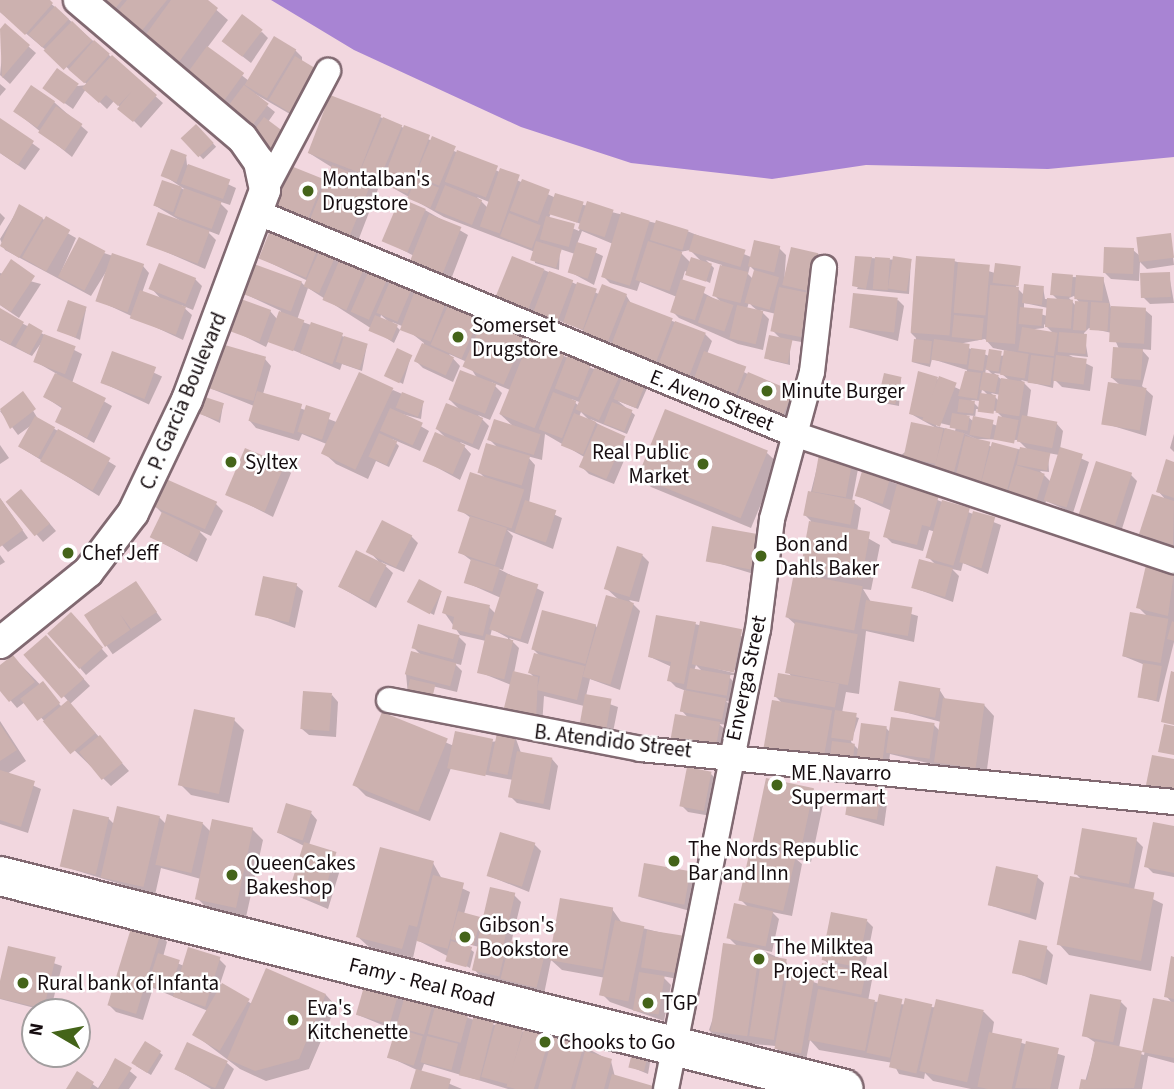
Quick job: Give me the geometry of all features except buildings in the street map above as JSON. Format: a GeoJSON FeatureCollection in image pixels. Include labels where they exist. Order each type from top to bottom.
{"type":"FeatureCollection","features":[{"type":"Feature","properties":{"kind":"main road","name":"Famy - Real Road"},"geometry":{"type":"LineString","coordinates":[[0,876],[844,1089]]}},
{"type":"Feature","properties":{"kind":"street"},"geometry":{"type":"LineString","coordinates":[[79,0],[242,138],[259,162],[262,202]]}},
{"type":"Feature","properties":{"kind":"street"},"geometry":{"type":"LineString","coordinates":[[262,202],[328,71]]}},
{"type":"Feature","properties":{"kind":"street","name":"E. Aveno Street"},"geometry":{"type":"LineString","coordinates":[[262,202],[792,433],[1174,561]]}},
{"type":"Feature","properties":{"kind":"street","name":"C. P. Garcia Boulevard"},"geometry":{"type":"LineString","coordinates":[[0,643],[88,572],[133,513],[168,445],[262,202]]}},
{"type":"Feature","properties":{"kind":"street","name":"Enverga Street"},"geometry":{"type":"LineString","coordinates":[[666,1089],[792,433],[812,373],[824,268]]}},
{"type":"Feature","properties":{"kind":"street","name":"B. Atendido Street"},"geometry":{"type":"LineString","coordinates":[[389,700],[554,736],[1174,802]]}},
{"type":"Feature","properties":{"kind":"shaded area"},"geometry":{"type":"Polygon","coordinates":[[[271,0],[1174,0],[1174,157],[1048,169],[866,165],[772,179],[631,163],[521,127],[354,50],[271,0]]]}},
{"type":"Feature","properties":{"kind":"place","name":"Montalban's Drugstore"},"geometry":{"type":"Point","coordinates":[308,191]}},
{"type":"Feature","properties":{"kind":"place","name":"Somerset Drugstore"},"geometry":{"type":"Point","coordinates":[458,337]}},
{"type":"Feature","properties":{"kind":"place","name":"Minute Burger"},"geometry":{"type":"Point","coordinates":[767,391]}},
{"type":"Feature","properties":{"kind":"place","name":"Syltex"},"geometry":{"type":"Point","coordinates":[231,462]}},
{"type":"Feature","properties":{"kind":"place","name":"Real Public Market"},"geometry":{"type":"Point","coordinates":[703,464]}},
{"type":"Feature","properties":{"kind":"place","name":"Chef Jeff"},"geometry":{"type":"Point","coordinates":[68,553]}},
{"type":"Feature","properties":{"kind":"place","name":"Bon and Dahls Baker"},"geometry":{"type":"Point","coordinates":[761,556]}},
{"type":"Feature","properties":{"kind":"place","name":"ME Navarro Supermart"},"geometry":{"type":"Point","coordinates":[777,785]}},
{"type":"Feature","properties":{"kind":"place","name":"The Nords Republic Bar and Inn"},"geometry":{"type":"Point","coordinates":[674,861]}},
{"type":"Feature","properties":{"kind":"place","name":"QueenCakes Bakeshop"},"geometry":{"type":"Point","coordinates":[232,875]}},
{"type":"Feature","properties":{"kind":"place","name":"Gibson's Bookstore"},"geometry":{"type":"Point","coordinates":[465,937]}},
{"type":"Feature","properties":{"kind":"place","name":"The Milktea Project - Real"},"geometry":{"type":"Point","coordinates":[759,959]}},
{"type":"Feature","properties":{"kind":"place","name":"Rural bank of Infanta"},"geometry":{"type":"Point","coordinates":[23,983]}},
{"type":"Feature","properties":{"kind":"place","name":"TGP"},"geometry":{"type":"Point","coordinates":[648,1003]}},
{"type":"Feature","properties":{"kind":"place","name":"Eva's Kitchenette"},"geometry":{"type":"Point","coordinates":[293,1020]}},
{"type":"Feature","properties":{"kind":"place","name":"Chooks to Go"},"geometry":{"type":"Point","coordinates":[545,1042]}}]}
